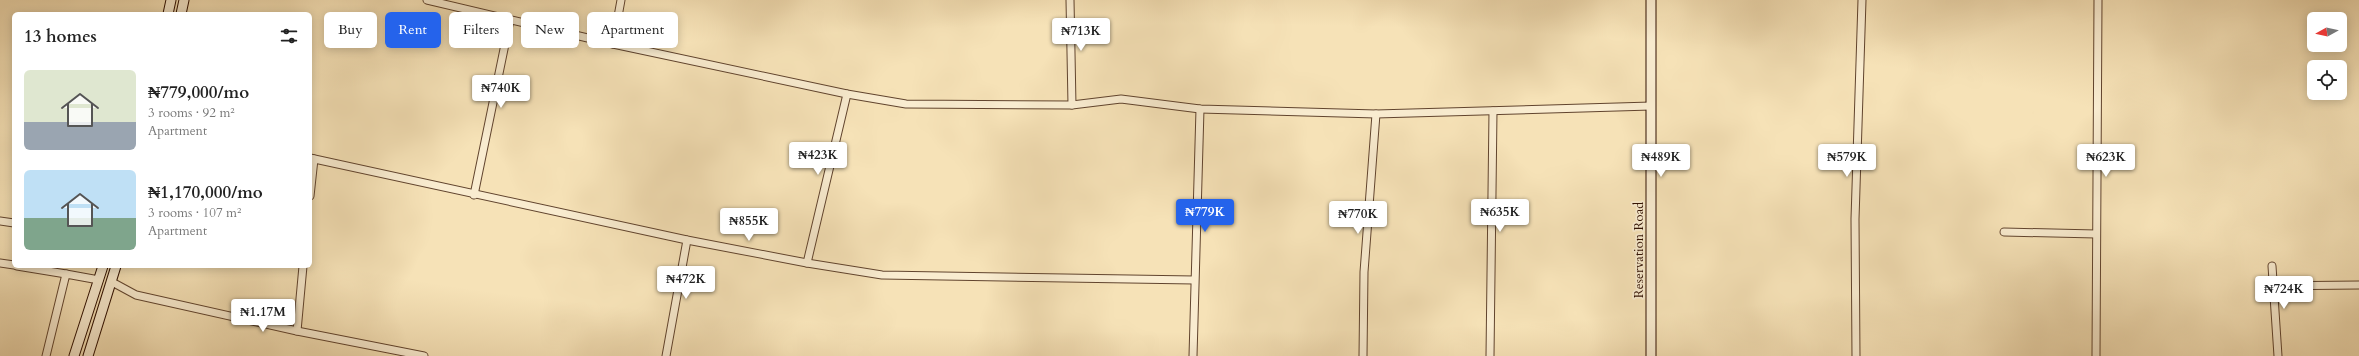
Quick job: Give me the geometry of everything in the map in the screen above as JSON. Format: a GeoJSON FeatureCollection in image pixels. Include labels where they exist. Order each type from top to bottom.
{"type":"FeatureCollection","features":[{"type":"Feature","properties":{"kind":"street"},"geometry":{"type":"LineString","coordinates":[[168,12],[171,0]]}},
{"type":"Feature","properties":{"kind":"street"},"geometry":{"type":"LineString","coordinates":[[181,12],[184,0]]}},
{"type":"Feature","properties":{"kind":"street"},"geometry":{"type":"LineString","coordinates":[[427,0],[477,12]]}},
{"type":"Feature","properties":{"kind":"street"},"geometry":{"type":"LineString","coordinates":[[619,12],[621,0]]}},
{"type":"Feature","properties":{"kind":"street"},"geometry":{"type":"LineString","coordinates":[[1070,0],[1072,105]]}},
{"type":"Feature","properties":{"kind":"street","name":"Reservation Road"},"geometry":{"type":"LineString","coordinates":[[1651,0],[1651,356]]}},
{"type":"Feature","properties":{"kind":"street"},"geometry":{"type":"LineString","coordinates":[[1856,356],[1855,219],[1862,0]]}},
{"type":"Feature","properties":{"kind":"street"},"geometry":{"type":"LineString","coordinates":[[2096,356],[2098,0]]}},
{"type":"Feature","properties":{"kind":"street"},"geometry":{"type":"LineString","coordinates":[[513,21],[587,38]]}},
{"type":"Feature","properties":{"kind":"street"},"geometry":{"type":"LineString","coordinates":[[474,195],[504,48]]}},
{"type":"Feature","properties":{"kind":"street"},"geometry":{"type":"LineString","coordinates":[[631,48],[847,94],[906,104],[1072,105],[1121,98],[1200,109],[1376,114],[1651,106]]}},
{"type":"Feature","properties":{"kind":"street"},"geometry":{"type":"LineString","coordinates":[[807,263],[847,94]]}},
{"type":"Feature","properties":{"kind":"street"},"geometry":{"type":"LineString","coordinates":[[1193,356],[1200,109]]}},
{"type":"Feature","properties":{"kind":"street"},"geometry":{"type":"LineString","coordinates":[[1490,356],[1493,110]]}},
{"type":"Feature","properties":{"kind":"street"},"geometry":{"type":"LineString","coordinates":[[1363,356],[1364,272],[1376,114]]}},
{"type":"Feature","properties":{"kind":"street"},"geometry":{"type":"LineString","coordinates":[[312,159],[687,240],[807,263],[882,275],[1194,280]]}},
{"type":"Feature","properties":{"kind":"street"},"geometry":{"type":"LineString","coordinates":[[0,221],[12,223]]}},
{"type":"Feature","properties":{"kind":"street"},"geometry":{"type":"LineString","coordinates":[[2004,232],[2096,234]]}},
{"type":"Feature","properties":{"kind":"street"},"geometry":{"type":"LineString","coordinates":[[666,356],[687,240]]}},
{"type":"Feature","properties":{"kind":"street"},"geometry":{"type":"LineString","coordinates":[[0,263],[12,266]]}},
{"type":"Feature","properties":{"kind":"street"},"geometry":{"type":"LineString","coordinates":[[2272,266],[2272,286],[2278,356]]}},
{"type":"Feature","properties":{"kind":"street"},"geometry":{"type":"LineString","coordinates":[[29,268],[99,280]]}},
{"type":"Feature","properties":{"kind":"street"},"geometry":{"type":"LineString","coordinates":[[74,356],[102,268]]}},
{"type":"Feature","properties":{"kind":"street"},"geometry":{"type":"LineString","coordinates":[[88,356],[116,268]]}},
{"type":"Feature","properties":{"kind":"street"},"geometry":{"type":"LineString","coordinates":[[297,331],[303,268]]}},
{"type":"Feature","properties":{"kind":"street"},"geometry":{"type":"LineString","coordinates":[[46,356],[66,274]]}},
{"type":"Feature","properties":{"kind":"street"},"geometry":{"type":"LineString","coordinates":[[112,282],[136,295],[297,331],[424,356]]}},
{"type":"Feature","properties":{"kind":"street"},"geometry":{"type":"LineString","coordinates":[[2272,286],[2359,284]]}}]}
